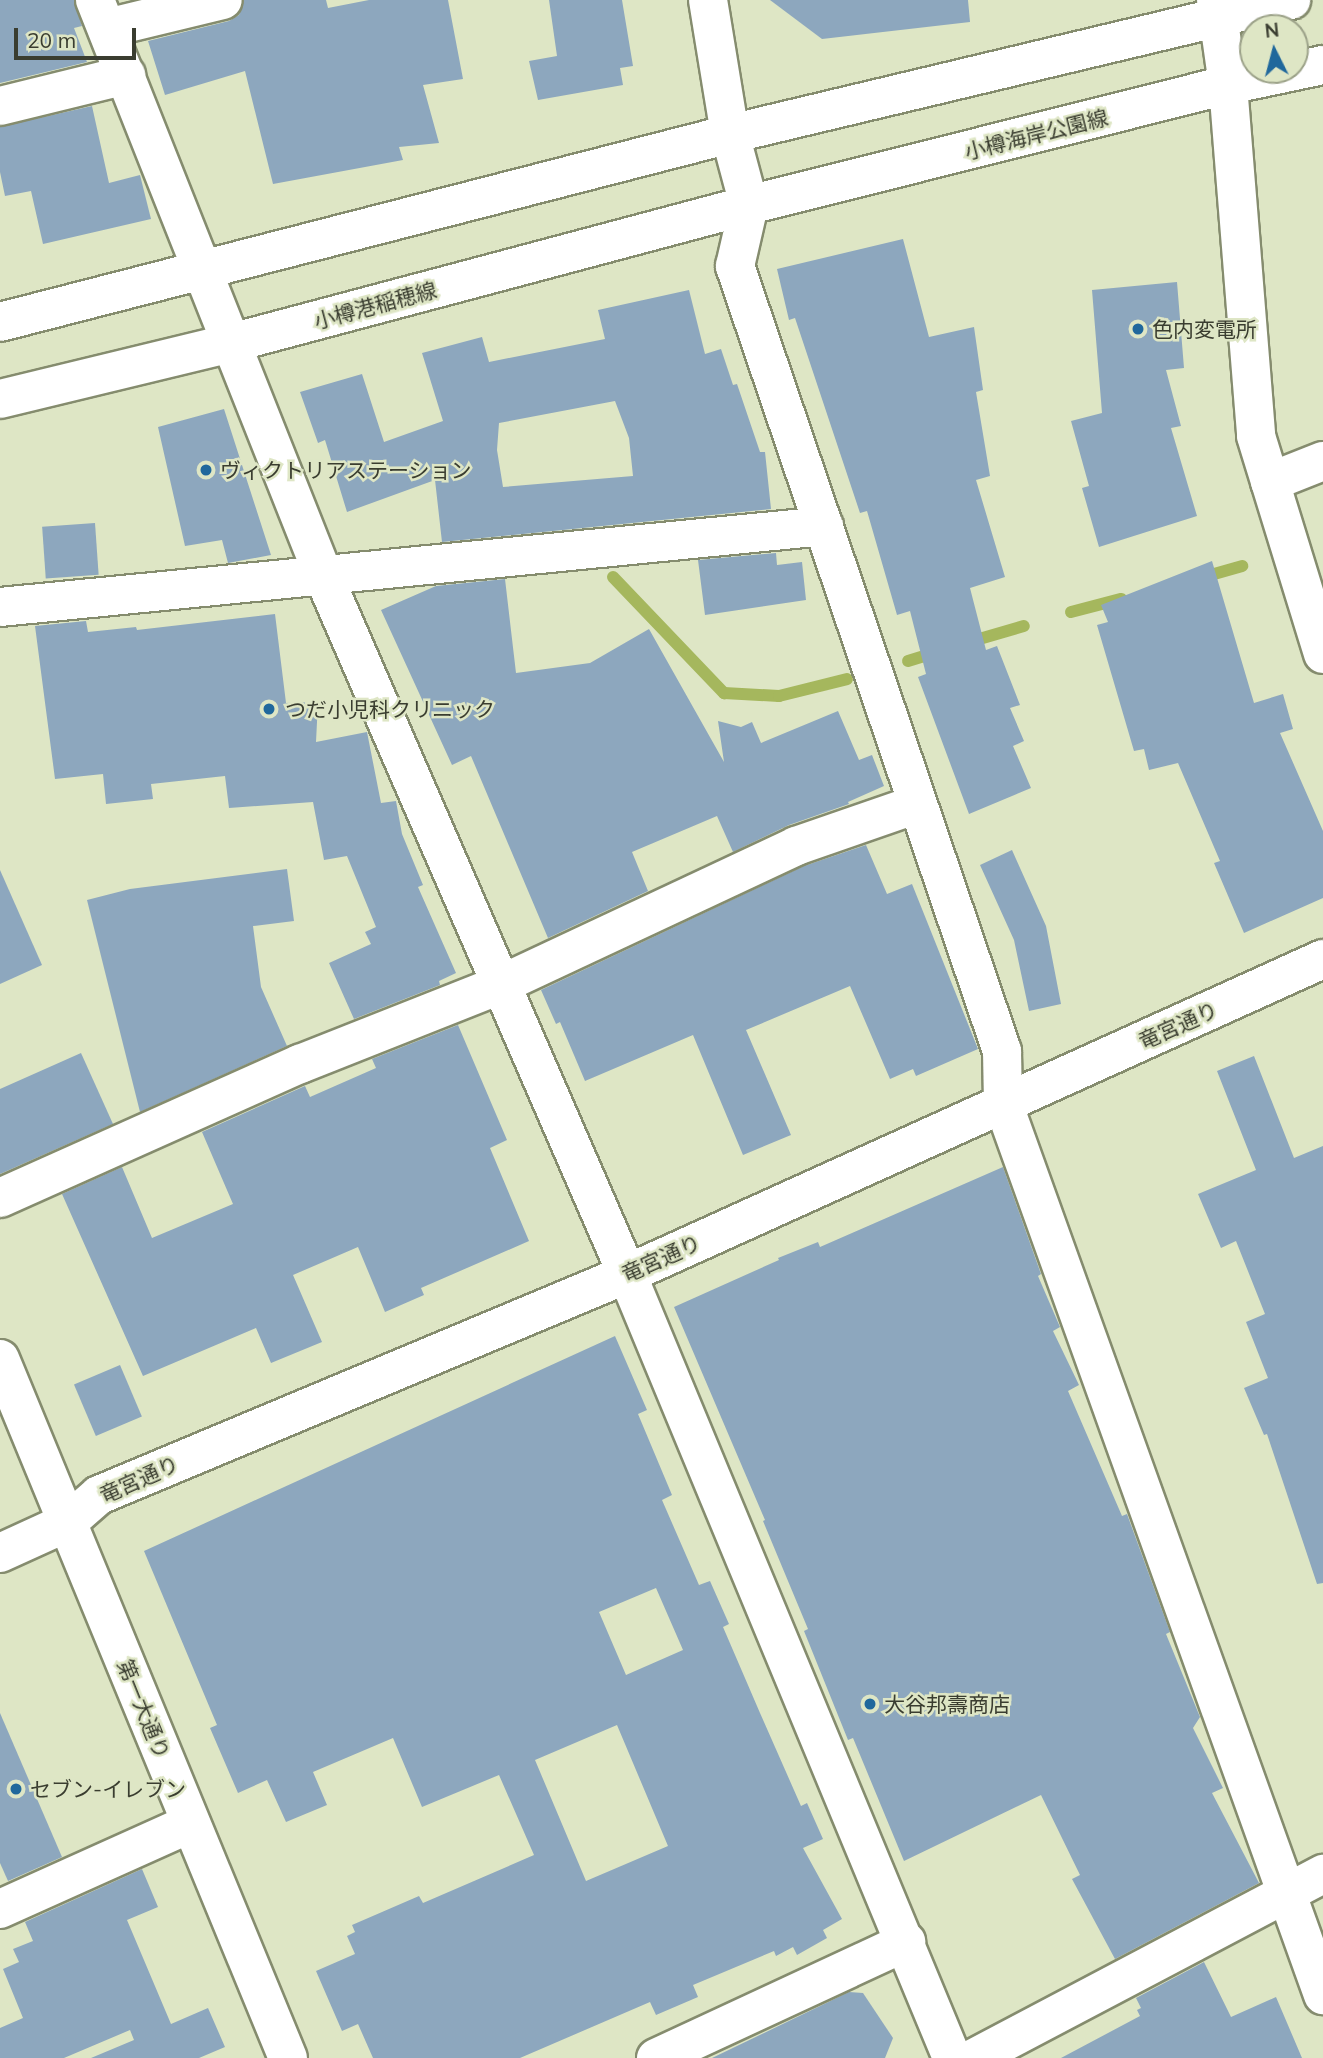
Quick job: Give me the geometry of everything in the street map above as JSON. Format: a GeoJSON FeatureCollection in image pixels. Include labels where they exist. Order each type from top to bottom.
{"type":"FeatureCollection","features":[{"type":"Feature","properties":{"kind":"street"},"geometry":{"type":"LineString","coordinates":[[223,0],[101,14],[324,577],[627,1274],[952,2058]]}},
{"type":"Feature","properties":{"kind":"street"},"geometry":{"type":"LineString","coordinates":[[708,0],[730,134],[749,205],[735,266],[1002,1051],[1003,1103],[1323,1995]]}},
{"type":"Feature","properties":{"kind":"street"},"geometry":{"type":"LineString","coordinates":[[0,322],[1217,10],[1291,0]]}},
{"type":"Feature","properties":{"kind":"street"},"geometry":{"type":"LineString","coordinates":[[1217,10],[1228,85],[1256,436],[1323,654]]}},
{"type":"Feature","properties":{"kind":"street","name":"小樽海岸公園線"},"geometry":{"type":"LineString","coordinates":[[749,205],[1228,85],[1323,65]]}},
{"type":"Feature","properties":{"kind":"street"},"geometry":{"type":"LineString","coordinates":[[0,106],[126,75]]}},
{"type":"Feature","properties":{"kind":"street","name":"小樽港稲穂線"},"geometry":{"type":"LineString","coordinates":[[0,399],[231,343],[749,205]]}},
{"type":"Feature","properties":{"kind":"street"},"geometry":{"type":"LineString","coordinates":[[1270,482],[1323,461]]}},
{"type":"Feature","properties":{"kind":"street"},"geometry":{"type":"LineString","coordinates":[[0,607],[824,526]]}},
{"type":"Feature","properties":{"kind":"street"},"geometry":{"type":"LineString","coordinates":[[0,1198],[300,1064],[502,984],[796,846],[917,804]]}},
{"type":"Feature","properties":{"kind":"street","name":"竜宮通り"},"geometry":{"type":"LineString","coordinates":[[0,1553],[68,1522],[99,1494],[627,1274],[1323,959]]}},
{"type":"Feature","properties":{"kind":"street","name":"第一大通り"},"geometry":{"type":"LineString","coordinates":[[0,1359],[289,2058]]}},
{"type":"Feature","properties":{"kind":"street"},"geometry":{"type":"LineString","coordinates":[[0,1909],[191,1823]]}},
{"type":"Feature","properties":{"kind":"street"},"geometry":{"type":"LineString","coordinates":[[974,2058],[1323,1874]]}},
{"type":"Feature","properties":{"kind":"street"},"geometry":{"type":"LineString","coordinates":[[656,2058],[906,1942]]}},
{"type":"Feature","properties":{"kind":"building"},"geometry":{"type":"Polygon","coordinates":[[[0,0],[74,0],[82,26],[74,28],[87,62],[0,83],[0,0]]]}},
{"type":"Feature","properties":{"kind":"building"},"geometry":{"type":"Polygon","coordinates":[[[244,0],[326,0],[328,8],[369,0],[448,0],[463,79],[423,85],[439,143],[399,147],[403,160],[273,184],[245,71],[165,95],[148,41],[229,21],[239,15],[244,0]]]}},
{"type":"Feature","properties":{"kind":"building"},"geometry":{"type":"Polygon","coordinates":[[[549,0],[622,0],[633,66],[620,68],[623,85],[538,100],[529,61],[557,56],[549,0]]]}},
{"type":"Feature","properties":{"kind":"building"},"geometry":{"type":"Polygon","coordinates":[[[770,0],[968,0],[970,22],[822,39],[770,0]]]}},
{"type":"Feature","properties":{"kind":"building"},"geometry":{"type":"Polygon","coordinates":[[[92,106],[109,183],[140,175],[151,219],[43,244],[31,191],[5,196],[0,172],[0,127],[92,106]]]}},
{"type":"Feature","properties":{"kind":"building"},"geometry":{"type":"Polygon","coordinates":[[[903,239],[929,337],[974,327],[983,390],[976,392],[990,476],[976,480],[1005,577],[970,588],[986,650],[997,646],[1020,705],[1010,708],[1024,741],[1013,746],[1031,788],[969,814],[918,677],[926,674],[910,611],[897,615],[867,511],[860,513],[795,318],[789,320],[777,269],[903,239]]]}},
{"type":"Feature","properties":{"kind":"building"},"geometry":{"type":"Polygon","coordinates":[[[1177,282],[1184,368],[1166,370],[1181,426],[1171,428],[1197,516],[1099,547],[1082,488],[1089,486],[1071,421],[1102,413],[1092,290],[1177,282]]]}},
{"type":"Feature","properties":{"kind":"building"},"geometry":{"type":"Polygon","coordinates":[[[689,290],[705,354],[721,349],[733,385],[737,384],[760,452],[765,452],[771,509],[442,542],[435,480],[347,512],[325,440],[318,443],[300,392],[362,374],[384,442],[443,421],[422,353],[482,337],[489,362],[605,339],[598,310],[689,290]],[[615,401],[499,423],[497,450],[503,487],[633,476],[629,438],[615,401]]]}},
{"type":"Feature","properties":{"kind":"building","name":"ヴィクトリアステーション"},"geometry":{"type":"Polygon","coordinates":[[[224,409],[271,555],[228,563],[222,540],[185,546],[158,427],[224,409]]]}},
{"type":"Feature","properties":{"kind":"building"},"geometry":{"type":"Polygon","coordinates":[[[95,523],[99,575],[46,579],[42,527],[95,523]]]}},
{"type":"Feature","properties":{"kind":"building"},"geometry":{"type":"Polygon","coordinates":[[[776,553],[777,565],[802,562],[806,600],[705,615],[698,560],[776,553]]]}},
{"type":"Feature","properties":{"kind":"building"},"geometry":{"type":"Polygon","coordinates":[[[1212,561],[1254,703],[1283,694],[1293,729],[1280,733],[1323,831],[1323,898],[1244,933],[1214,863],[1220,861],[1178,763],[1149,770],[1144,749],[1134,751],[1097,625],[1108,622],[1101,605],[1212,561]]]}},
{"type":"Feature","properties":{"kind":"building"},"geometry":{"type":"Polygon","coordinates":[[[505,579],[516,673],[590,663],[649,629],[724,762],[718,721],[741,727],[752,722],[761,743],[838,711],[859,760],[872,755],[884,786],[848,802],[849,804],[789,825],[733,852],[717,816],[632,852],[648,891],[548,938],[471,756],[452,765],[381,610],[436,586],[505,579]]]}},
{"type":"Feature","properties":{"kind":"building"},"geometry":{"type":"Polygon","coordinates":[[[275,614],[286,703],[318,702],[316,742],[367,732],[381,803],[396,801],[402,834],[423,885],[418,887],[456,973],[439,981],[440,985],[354,1019],[329,963],[371,944],[365,932],[376,927],[347,856],[324,860],[313,802],[229,808],[225,776],[151,784],[153,799],[106,804],[103,774],[55,779],[35,626],[86,621],[88,632],[136,627],[137,630],[275,614]]]}},
{"type":"Feature","properties":{"kind":"building"},"geometry":{"type":"Polygon","coordinates":[[[866,845],[887,894],[912,884],[978,1049],[916,1076],[913,1069],[890,1079],[850,986],[746,1030],[791,1135],[743,1155],[693,1035],[585,1081],[560,1022],[556,1024],[541,990],[804,866],[866,845]]]}},
{"type":"Feature","properties":{"kind":"building"},"geometry":{"type":"Polygon","coordinates":[[[1012,850],[1046,926],[1061,1004],[1029,1011],[1014,940],[980,865],[1012,850]]]}},
{"type":"Feature","properties":{"kind":"building"},"geometry":{"type":"Polygon","coordinates":[[[287,869],[294,921],[253,926],[261,987],[287,1046],[140,1112],[87,900],[130,889],[287,869]]]}},
{"type":"Feature","properties":{"kind":"building"},"geometry":{"type":"Polygon","coordinates":[[[0,870],[42,965],[0,984],[0,870]]]}},
{"type":"Feature","properties":{"kind":"building"},"geometry":{"type":"Polygon","coordinates":[[[458,1025],[507,1140],[490,1148],[529,1241],[421,1288],[424,1295],[385,1312],[358,1247],[293,1275],[322,1342],[271,1363],[256,1328],[143,1376],[62,1194],[122,1167],[152,1238],[233,1204],[202,1132],[305,1086],[310,1097],[376,1068],[372,1059],[458,1025]]]}},
{"type":"Feature","properties":{"kind":"building"},"geometry":{"type":"Polygon","coordinates":[[[81,1053],[113,1124],[0,1174],[0,1089],[81,1053]]]}},
{"type":"Feature","properties":{"kind":"building"},"geometry":{"type":"Polygon","coordinates":[[[1254,1056],[1294,1158],[1323,1146],[1323,1583],[1317,1584],[1267,1434],[1264,1435],[1244,1388],[1268,1378],[1246,1322],[1265,1314],[1236,1241],[1221,1248],[1198,1194],[1256,1170],[1217,1071],[1254,1056]]]}},
{"type":"Feature","properties":{"kind":"building"},"geometry":{"type":"Polygon","coordinates":[[[1003,1167],[1041,1274],[1038,1276],[1060,1327],[1053,1331],[1079,1385],[1068,1391],[1122,1516],[1127,1514],[1170,1632],[1166,1634],[1200,1717],[1193,1728],[1223,1788],[1212,1793],[1259,1883],[1115,1959],[1072,1879],[1080,1875],[1041,1795],[904,1861],[853,1738],[848,1740],[804,1631],[808,1629],[763,1521],[765,1520],[674,1307],[779,1260],[778,1258],[818,1242],[820,1247],[1003,1167]]]}},
{"type":"Feature","properties":{"kind":"building"},"geometry":{"type":"Polygon","coordinates":[[[615,1336],[647,1410],[638,1414],[672,1495],[662,1500],[699,1585],[710,1581],[729,1624],[723,1627],[760,1713],[801,1806],[807,1803],[823,1839],[803,1848],[842,1919],[823,1930],[827,1938],[797,1955],[793,1947],[776,1956],[774,1951],[693,1985],[698,1997],[656,2015],[650,2002],[520,2058],[373,2058],[358,2024],[342,2031],[316,1971],[355,1954],[347,1936],[355,1932],[352,1925],[419,1896],[423,1903],[534,1855],[499,1775],[422,1807],[393,1738],[313,1772],[327,1805],[286,1822],[267,1780],[238,1793],[210,1728],[217,1725],[144,1551],[615,1336]],[[656,1588],[599,1612],[626,1675],[683,1650],[656,1588]],[[617,1725],[535,1760],[586,1881],[668,1846],[617,1725]]]}},
{"type":"Feature","properties":{"kind":"building"},"geometry":{"type":"Polygon","coordinates":[[[120,1365],[142,1417],[96,1436],[74,1385],[120,1365]]]}},
{"type":"Feature","properties":{"kind":"building","name":"セブン-イレブン"},"geometry":{"type":"Polygon","coordinates":[[[0,1713],[62,1857],[8,1881],[0,1863],[0,1713]]]}},
{"type":"Feature","properties":{"kind":"building"},"geometry":{"type":"Polygon","coordinates":[[[142,1869],[158,1907],[127,1920],[171,2024],[208,2008],[225,2047],[199,2058],[91,2058],[134,2040],[130,2030],[64,2058],[0,2058],[0,2028],[23,2018],[3,1969],[19,1962],[13,1949],[33,1941],[25,1922],[142,1869]]]}},
{"type":"Feature","properties":{"kind":"building"},"geometry":{"type":"Polygon","coordinates":[[[1204,1962],[1231,2017],[1276,1997],[1302,2058],[1061,2058],[1140,2016],[1137,2010],[1141,2008],[1136,1998],[1204,1962]]]}},
{"type":"Feature","properties":{"kind":"building"},"geometry":{"type":"Polygon","coordinates":[[[849,1992],[863,1993],[893,2038],[885,2058],[712,2058],[849,1992]]]}},
{"type":"Feature","properties":{"kind":"waterway"},"geometry":{"type":"LineString","coordinates":[[1200,578],[1242,566]]}},
{"type":"Feature","properties":{"kind":"waterway"},"geometry":{"type":"LineString","coordinates":[[613,577],[724,693],[779,696],[847,679]]}},
{"type":"Feature","properties":{"kind":"waterway"},"geometry":{"type":"LineString","coordinates":[[1071,612],[1121,599]]}},
{"type":"Feature","properties":{"kind":"waterway"},"geometry":{"type":"LineString","coordinates":[[969,642],[1024,626]]}},
{"type":"Feature","properties":{"kind":"waterway"},"geometry":{"type":"LineString","coordinates":[[908,661],[935,653]]}},
{"type":"Feature","properties":{"kind":"place","name":"色内変電所"},"geometry":{"type":"Point","coordinates":[1138,329]}},
{"type":"Feature","properties":{"kind":"place","name":"ヴィクトリアステーション"},"geometry":{"type":"Point","coordinates":[206,470]}},
{"type":"Feature","properties":{"kind":"place","name":"つだ小児科クリニック"},"geometry":{"type":"Point","coordinates":[269,709]}},
{"type":"Feature","properties":{"kind":"place","name":"大谷邦壽商店"},"geometry":{"type":"Point","coordinates":[870,1704]}},
{"type":"Feature","properties":{"kind":"place","name":"セブン-イレブン"},"geometry":{"type":"Point","coordinates":[16,1789]}}]}
